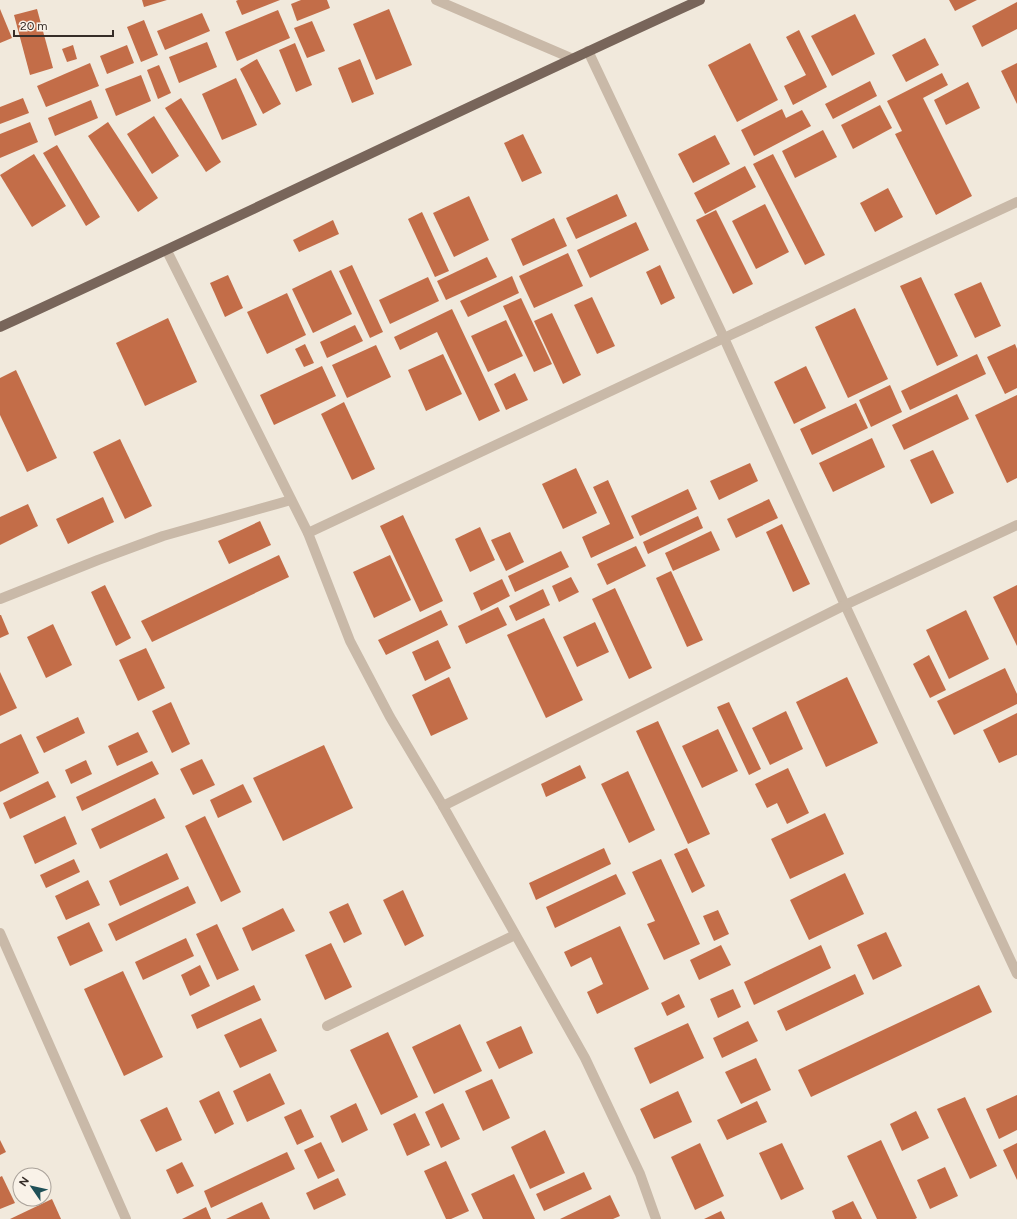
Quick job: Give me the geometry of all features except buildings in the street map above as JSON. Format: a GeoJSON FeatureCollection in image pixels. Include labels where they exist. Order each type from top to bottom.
{"type":"FeatureCollection","features":[{"type":"Feature","properties":{"kind":"main road"},"geometry":{"type":"LineString","coordinates":[[0,328],[167,251],[571,58],[700,0]]}},
{"type":"Feature","properties":{"kind":"street"},"geometry":{"type":"LineString","coordinates":[[436,0],[571,58]]}},
{"type":"Feature","properties":{"kind":"street"},"geometry":{"type":"LineString","coordinates":[[588,51],[724,338],[845,605],[1017,974]]}},
{"type":"Feature","properties":{"kind":"street"},"geometry":{"type":"LineString","coordinates":[[308,533],[1017,202]]}},
{"type":"Feature","properties":{"kind":"street"},"geometry":{"type":"LineString","coordinates":[[167,251],[308,533],[350,641],[390,717],[443,806],[585,1058],[640,1174],[656,1219]]}},
{"type":"Feature","properties":{"kind":"street"},"geometry":{"type":"LineString","coordinates":[[0,599],[163,536],[291,500]]}},
{"type":"Feature","properties":{"kind":"street"},"geometry":{"type":"LineString","coordinates":[[443,806],[845,605],[1017,525]]}},
{"type":"Feature","properties":{"kind":"street"},"geometry":{"type":"LineString","coordinates":[[0,933],[126,1219]]}},
{"type":"Feature","properties":{"kind":"street"},"geometry":{"type":"LineString","coordinates":[[327,1026],[515,935]]}}]}
